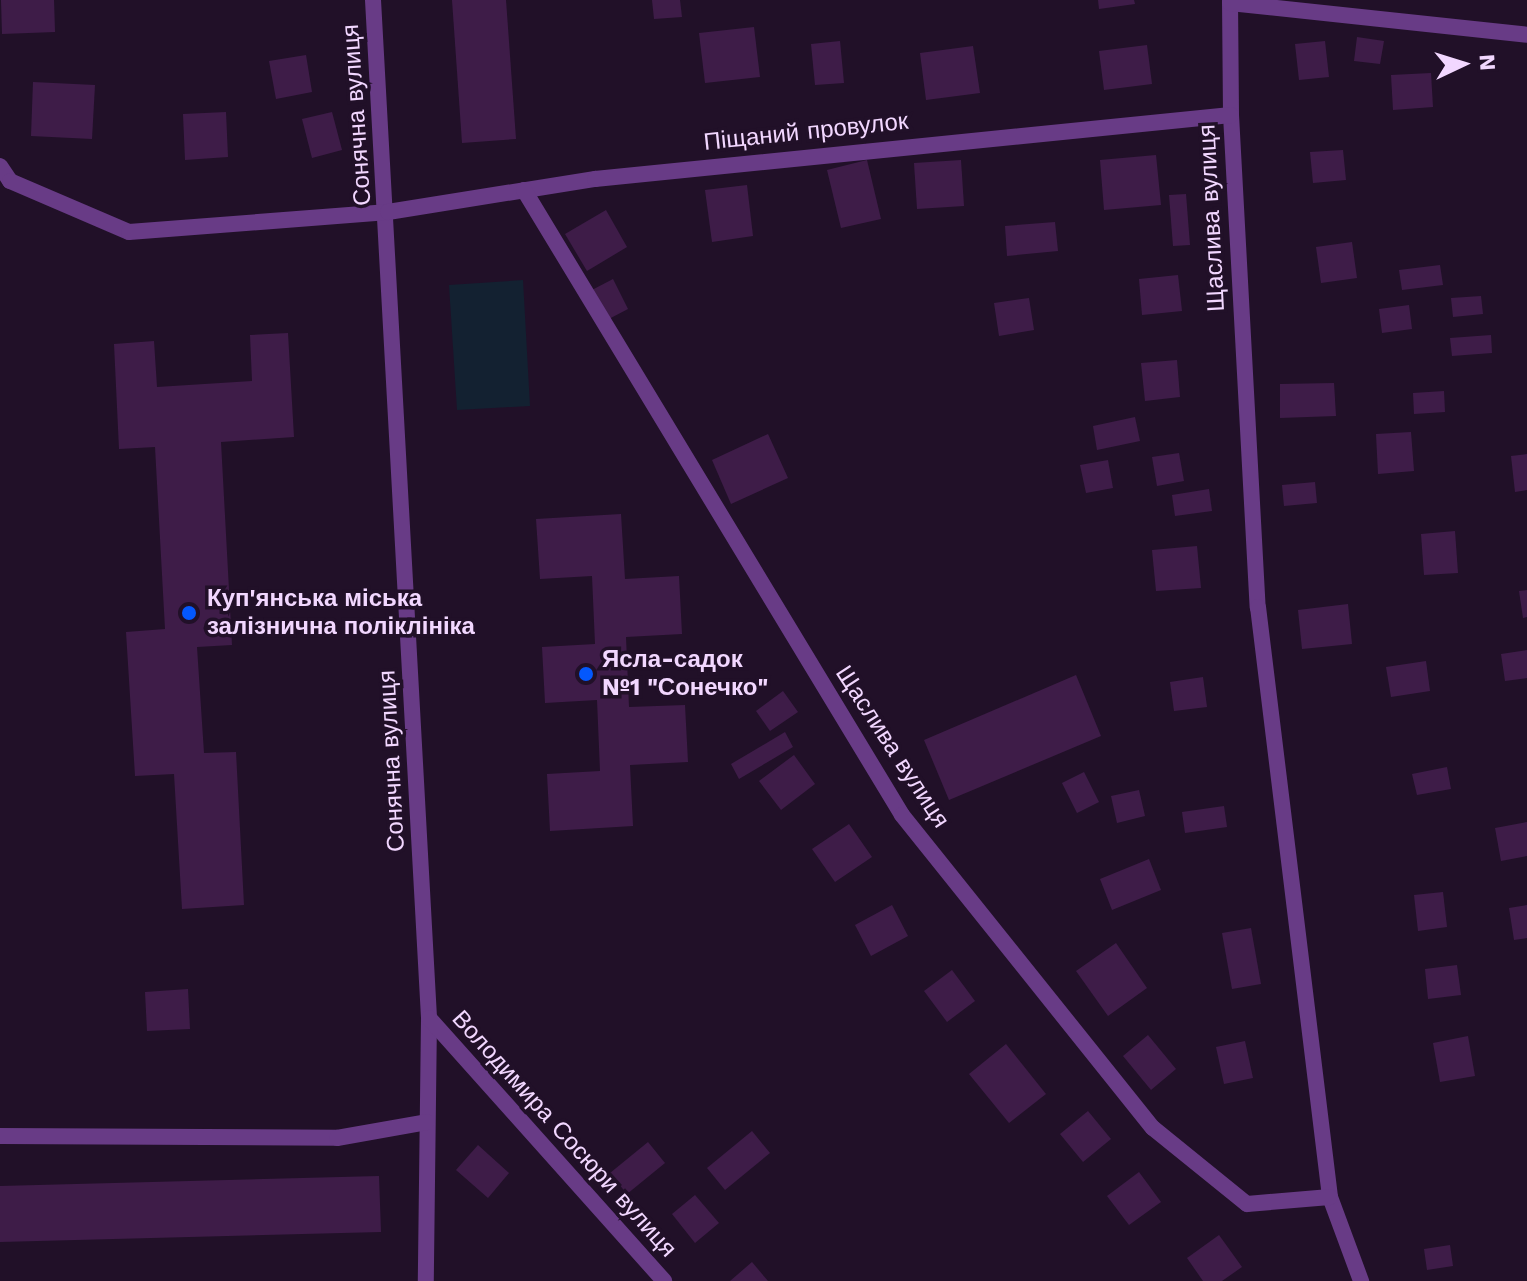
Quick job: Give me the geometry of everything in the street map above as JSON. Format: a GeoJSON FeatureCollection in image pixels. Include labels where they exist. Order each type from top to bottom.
{"type":"FeatureCollection","features":[{"type":"Feature","properties":{"kind":"street","name":"Сонячна вулиця"},"geometry":{"type":"LineString","coordinates":[[373,0],[388,212],[429,1018],[426,1281]]}},
{"type":"Feature","properties":{"kind":"street"},"geometry":{"type":"LineString","coordinates":[[1230,2],[1527,35]]}},
{"type":"Feature","properties":{"kind":"street","name":"Щаслива вулиця"},"geometry":{"type":"LineString","coordinates":[[1230,2],[1231,115],[1258,607],[1330,1197],[1361,1281]]}},
{"type":"Feature","properties":{"kind":"street","name":"Піщаний провулок"},"geometry":{"type":"LineString","coordinates":[[0,166],[10,181],[129,232],[388,212],[524,190],[786,157],[1231,115]]}},
{"type":"Feature","properties":{"kind":"street","name":"Щаслива вулиця"},"geometry":{"type":"LineString","coordinates":[[524,190],[902,815],[1153,1128],[1247,1204],[1330,1197]]}},
{"type":"Feature","properties":{"kind":"street","name":"Володимира Сосюри вулиця"},"geometry":{"type":"LineString","coordinates":[[429,1018],[664,1281]]}},
{"type":"Feature","properties":{"kind":"street"},"geometry":{"type":"LineString","coordinates":[[0,1136],[337,1138],[427,1122]]}},
{"type":"Feature","properties":{"kind":"shaded area"},"geometry":{"type":"Polygon","coordinates":[[[523,280],[530,406],[457,410],[449,285],[523,280]]]}},
{"type":"Feature","properties":{"kind":"building"},"geometry":{"type":"Polygon","coordinates":[[[1,0],[54,0],[55,32],[2,34],[1,0]]]}},
{"type":"Feature","properties":{"kind":"building"},"geometry":{"type":"Polygon","coordinates":[[[452,0],[506,0],[516,139],[462,143],[452,0]]]}},
{"type":"Feature","properties":{"kind":"building"},"geometry":{"type":"Polygon","coordinates":[[[652,0],[680,0],[682,17],[654,19],[652,0]]]}},
{"type":"Feature","properties":{"kind":"building"},"geometry":{"type":"Polygon","coordinates":[[[1098,0],[1134,0],[1135,4],[1099,9],[1098,0]]]}},
{"type":"Feature","properties":{"kind":"building"},"geometry":{"type":"Polygon","coordinates":[[[754,27],[760,77],[705,83],[699,33],[754,27]]]}},
{"type":"Feature","properties":{"kind":"building"},"geometry":{"type":"Polygon","coordinates":[[[1357,37],[1384,41],[1380,64],[1354,61],[1357,37]]]}},
{"type":"Feature","properties":{"kind":"building"},"geometry":{"type":"Polygon","coordinates":[[[840,41],[844,83],[815,85],[811,44],[840,41]]]}},
{"type":"Feature","properties":{"kind":"building"},"geometry":{"type":"Polygon","coordinates":[[[1325,41],[1329,77],[1299,80],[1295,44],[1325,41]]]}},
{"type":"Feature","properties":{"kind":"building"},"geometry":{"type":"Polygon","coordinates":[[[1147,45],[1152,84],[1104,90],[1099,51],[1147,45]]]}},
{"type":"Feature","properties":{"kind":"building"},"geometry":{"type":"Polygon","coordinates":[[[973,46],[980,93],[926,100],[920,53],[973,46]]]}},
{"type":"Feature","properties":{"kind":"building"},"geometry":{"type":"Polygon","coordinates":[[[306,55],[312,92],[276,99],[269,61],[306,55]]]}},
{"type":"Feature","properties":{"kind":"building"},"geometry":{"type":"Polygon","coordinates":[[[1431,73],[1433,107],[1393,110],[1391,75],[1431,73]]]}},
{"type":"Feature","properties":{"kind":"building"},"geometry":{"type":"Polygon","coordinates":[[[33,82],[95,85],[92,139],[31,136],[33,82]]]}},
{"type":"Feature","properties":{"kind":"building"},"geometry":{"type":"Polygon","coordinates":[[[226,112],[228,157],[185,160],[183,114],[226,112]]]}},
{"type":"Feature","properties":{"kind":"building"},"geometry":{"type":"Polygon","coordinates":[[[332,112],[342,150],[312,158],[302,119],[332,112]]]}},
{"type":"Feature","properties":{"kind":"building"},"geometry":{"type":"Polygon","coordinates":[[[1343,150],[1346,180],[1313,183],[1310,152],[1343,150]]]}},
{"type":"Feature","properties":{"kind":"building"},"geometry":{"type":"Polygon","coordinates":[[[1156,155],[1161,205],[1104,210],[1100,160],[1156,155]]]}},
{"type":"Feature","properties":{"kind":"building"},"geometry":{"type":"Polygon","coordinates":[[[867,160],[881,219],[841,228],[827,170],[867,160]]]}},
{"type":"Feature","properties":{"kind":"building"},"geometry":{"type":"Polygon","coordinates":[[[961,160],[964,206],[917,209],[914,163],[961,160]]]}},
{"type":"Feature","properties":{"kind":"building"},"geometry":{"type":"Polygon","coordinates":[[[747,185],[753,236],[712,242],[705,190],[747,185]]]}},
{"type":"Feature","properties":{"kind":"building"},"geometry":{"type":"Polygon","coordinates":[[[1186,194],[1190,245],[1173,246],[1169,195],[1186,194]]]}},
{"type":"Feature","properties":{"kind":"building"},"geometry":{"type":"Polygon","coordinates":[[[606,210],[627,247],[587,271],[565,234],[606,210]]]}},
{"type":"Feature","properties":{"kind":"building"},"geometry":{"type":"Polygon","coordinates":[[[1055,222],[1058,251],[1007,256],[1005,226],[1055,222]]]}},
{"type":"Feature","properties":{"kind":"building"},"geometry":{"type":"Polygon","coordinates":[[[1352,242],[1357,278],[1321,283],[1316,247],[1352,242]]]}},
{"type":"Feature","properties":{"kind":"building"},"geometry":{"type":"Polygon","coordinates":[[[1440,265],[1443,285],[1402,290],[1399,270],[1440,265]]]}},
{"type":"Feature","properties":{"kind":"building"},"geometry":{"type":"Polygon","coordinates":[[[1178,275],[1182,311],[1142,315],[1139,279],[1178,275]]]}},
{"type":"Feature","properties":{"kind":"building"},"geometry":{"type":"Polygon","coordinates":[[[613,279],[628,309],[605,321],[590,291],[613,279]]]}},
{"type":"Feature","properties":{"kind":"building"},"geometry":{"type":"Polygon","coordinates":[[[1481,296],[1483,314],[1453,317],[1451,298],[1481,296]]]}},
{"type":"Feature","properties":{"kind":"building"},"geometry":{"type":"Polygon","coordinates":[[[1029,298],[1034,330],[999,336],[994,303],[1029,298]]]}},
{"type":"Feature","properties":{"kind":"building"},"geometry":{"type":"Polygon","coordinates":[[[1409,305],[1412,329],[1382,333],[1379,309],[1409,305]]]}},
{"type":"Feature","properties":{"kind":"building"},"geometry":{"type":"Polygon","coordinates":[[[288,333],[294,437],[221,442],[232,645],[197,647],[204,753],[236,752],[244,905],[182,909],[174,774],[135,776],[126,632],[165,629],[155,447],[119,449],[114,344],[154,341],[157,387],[252,381],[250,335],[288,333]]]}},
{"type":"Feature","properties":{"kind":"building"},"geometry":{"type":"Polygon","coordinates":[[[1491,335],[1492,353],[1452,356],[1450,338],[1491,335]]]}},
{"type":"Feature","properties":{"kind":"building"},"geometry":{"type":"Polygon","coordinates":[[[1177,360],[1180,397],[1145,401],[1141,363],[1177,360]]]}},
{"type":"Feature","properties":{"kind":"building"},"geometry":{"type":"Polygon","coordinates":[[[1334,383],[1336,416],[1280,418],[1280,384],[1334,383]]]}},
{"type":"Feature","properties":{"kind":"building"},"geometry":{"type":"Polygon","coordinates":[[[1444,391],[1445,412],[1414,414],[1413,393],[1444,391]]]}},
{"type":"Feature","properties":{"kind":"building"},"geometry":{"type":"Polygon","coordinates":[[[1135,417],[1140,441],[1097,450],[1093,426],[1135,417]]]}},
{"type":"Feature","properties":{"kind":"building"},"geometry":{"type":"Polygon","coordinates":[[[1411,432],[1414,471],[1378,474],[1376,434],[1411,432]]]}},
{"type":"Feature","properties":{"kind":"building"},"geometry":{"type":"Polygon","coordinates":[[[768,434],[788,478],[731,504],[712,460],[768,434]]]}},
{"type":"Feature","properties":{"kind":"building"},"geometry":{"type":"Polygon","coordinates":[[[1179,453],[1184,481],[1157,486],[1152,457],[1179,453]]]}},
{"type":"Feature","properties":{"kind":"building"},"geometry":{"type":"Polygon","coordinates":[[[1527,454],[1527,490],[1515,492],[1511,456],[1527,454]]]}},
{"type":"Feature","properties":{"kind":"building"},"geometry":{"type":"Polygon","coordinates":[[[1108,460],[1113,488],[1086,493],[1080,465],[1108,460]]]}},
{"type":"Feature","properties":{"kind":"building"},"geometry":{"type":"Polygon","coordinates":[[[1315,482],[1317,503],[1284,506],[1282,485],[1315,482]]]}},
{"type":"Feature","properties":{"kind":"building"},"geometry":{"type":"Polygon","coordinates":[[[1209,489],[1212,511],[1175,516],[1172,495],[1209,489]]]}},
{"type":"Feature","properties":{"kind":"building","name":"Ясла-садок №1 \"Сонечко\""},"geometry":{"type":"Polygon","coordinates":[[[621,514],[625,579],[679,576],[682,634],[626,637],[629,707],[685,705],[688,762],[630,765],[633,826],[550,831],[547,774],[600,771],[597,700],[545,703],[542,647],[595,644],[592,576],[540,579],[536,519],[621,514]]]}},
{"type":"Feature","properties":{"kind":"building"},"geometry":{"type":"Polygon","coordinates":[[[1455,531],[1458,573],[1424,575],[1421,534],[1455,531]]]}},
{"type":"Feature","properties":{"kind":"building"},"geometry":{"type":"Polygon","coordinates":[[[1197,546],[1201,588],[1156,591],[1152,550],[1197,546]]]}},
{"type":"Feature","properties":{"kind":"building"},"geometry":{"type":"Polygon","coordinates":[[[1527,590],[1527,617],[1523,618],[1519,591],[1527,590]]]}},
{"type":"Feature","properties":{"kind":"building"},"geometry":{"type":"Polygon","coordinates":[[[1348,604],[1352,644],[1302,649],[1298,610],[1348,604]]]}},
{"type":"Feature","properties":{"kind":"building"},"geometry":{"type":"Polygon","coordinates":[[[1527,650],[1527,678],[1505,681],[1501,654],[1527,650]]]}},
{"type":"Feature","properties":{"kind":"building"},"geometry":{"type":"Polygon","coordinates":[[[1426,661],[1430,691],[1391,697],[1386,667],[1426,661]]]}},
{"type":"Feature","properties":{"kind":"building"},"geometry":{"type":"Polygon","coordinates":[[[1076,675],[1101,736],[949,800],[924,740],[1076,675]]]}},
{"type":"Feature","properties":{"kind":"building"},"geometry":{"type":"Polygon","coordinates":[[[1203,677],[1207,707],[1174,711],[1170,682],[1203,677]]]}},
{"type":"Feature","properties":{"kind":"building"},"geometry":{"type":"Polygon","coordinates":[[[783,691],[798,712],[770,731],[756,711],[783,691]]]}},
{"type":"Feature","properties":{"kind":"building"},"geometry":{"type":"Polygon","coordinates":[[[785,732],[793,747],[739,779],[731,764],[785,732]]]}},
{"type":"Feature","properties":{"kind":"building"},"geometry":{"type":"Polygon","coordinates":[[[794,755],[815,784],[781,810],[759,781],[794,755]]]}},
{"type":"Feature","properties":{"kind":"building"},"geometry":{"type":"Polygon","coordinates":[[[1447,767],[1451,789],[1417,795],[1412,774],[1447,767]]]}},
{"type":"Feature","properties":{"kind":"building"},"geometry":{"type":"Polygon","coordinates":[[[1084,772],[1099,802],[1077,813],[1062,783],[1084,772]]]}},
{"type":"Feature","properties":{"kind":"building"},"geometry":{"type":"Polygon","coordinates":[[[1139,790],[1145,816],[1117,823],[1111,796],[1139,790]]]}},
{"type":"Feature","properties":{"kind":"building"},"geometry":{"type":"Polygon","coordinates":[[[1224,806],[1227,827],[1185,833],[1182,812],[1224,806]]]}},
{"type":"Feature","properties":{"kind":"building"},"geometry":{"type":"Polygon","coordinates":[[[1527,822],[1527,856],[1501,861],[1495,828],[1527,822]]]}},
{"type":"Feature","properties":{"kind":"building"},"geometry":{"type":"Polygon","coordinates":[[[849,824],[872,857],[835,882],[812,849],[849,824]]]}},
{"type":"Feature","properties":{"kind":"building"},"geometry":{"type":"Polygon","coordinates":[[[1149,859],[1161,890],[1112,910],[1100,879],[1149,859]]]}},
{"type":"Feature","properties":{"kind":"building"},"geometry":{"type":"Polygon","coordinates":[[[1443,892],[1447,927],[1418,931],[1414,895],[1443,892]]]}},
{"type":"Feature","properties":{"kind":"building"},"geometry":{"type":"Polygon","coordinates":[[[892,905],[908,936],[871,956],[855,925],[892,905]]]}},
{"type":"Feature","properties":{"kind":"building"},"geometry":{"type":"Polygon","coordinates":[[[1527,905],[1527,938],[1514,940],[1509,908],[1527,905]]]}},
{"type":"Feature","properties":{"kind":"building"},"geometry":{"type":"Polygon","coordinates":[[[1251,928],[1261,984],[1232,989],[1222,933],[1251,928]]]}},
{"type":"Feature","properties":{"kind":"building"},"geometry":{"type":"Polygon","coordinates":[[[1116,943],[1147,988],[1108,1016],[1076,971],[1116,943]]]}},
{"type":"Feature","properties":{"kind":"building"},"geometry":{"type":"Polygon","coordinates":[[[1457,965],[1461,995],[1428,999],[1425,969],[1457,965]]]}},
{"type":"Feature","properties":{"kind":"building"},"geometry":{"type":"Polygon","coordinates":[[[952,970],[975,1001],[947,1022],[924,991],[952,970]]]}},
{"type":"Feature","properties":{"kind":"building"},"geometry":{"type":"Polygon","coordinates":[[[188,989],[190,1029],[147,1031],[145,992],[188,989]]]}},
{"type":"Feature","properties":{"kind":"building"},"geometry":{"type":"Polygon","coordinates":[[[1148,1035],[1176,1069],[1151,1090],[1123,1056],[1148,1035]]]}},
{"type":"Feature","properties":{"kind":"building"},"geometry":{"type":"Polygon","coordinates":[[[1468,1036],[1475,1076],[1440,1082],[1433,1043],[1468,1036]]]}},
{"type":"Feature","properties":{"kind":"building"},"geometry":{"type":"Polygon","coordinates":[[[1245,1041],[1253,1078],[1224,1084],[1216,1047],[1245,1041]]]}},
{"type":"Feature","properties":{"kind":"building"},"geometry":{"type":"Polygon","coordinates":[[[1006,1044],[1046,1094],[1009,1123],[969,1074],[1006,1044]]]}},
{"type":"Feature","properties":{"kind":"building"},"geometry":{"type":"Polygon","coordinates":[[[1088,1111],[1111,1139],[1083,1162],[1060,1134],[1088,1111]]]}},
{"type":"Feature","properties":{"kind":"building"},"geometry":{"type":"Polygon","coordinates":[[[752,1131],[770,1153],[725,1190],[707,1168],[752,1131]]]}},
{"type":"Feature","properties":{"kind":"building"},"geometry":{"type":"Polygon","coordinates":[[[648,1142],[665,1163],[627,1194],[610,1173],[648,1142]]]}},
{"type":"Feature","properties":{"kind":"building"},"geometry":{"type":"Polygon","coordinates":[[[478,1145],[509,1173],[488,1198],[456,1170],[478,1145]]]}},
{"type":"Feature","properties":{"kind":"building"},"geometry":{"type":"Polygon","coordinates":[[[1139,1172],[1161,1202],[1129,1225],[1107,1196],[1139,1172]]]}},
{"type":"Feature","properties":{"kind":"building"},"geometry":{"type":"Polygon","coordinates":[[[379,1176],[381,1232],[0,1242],[0,1186],[379,1176]]]}},
{"type":"Feature","properties":{"kind":"building"},"geometry":{"type":"Polygon","coordinates":[[[695,1195],[719,1223],[695,1243],[672,1214],[695,1195]]]}},
{"type":"Feature","properties":{"kind":"building"},"geometry":{"type":"Polygon","coordinates":[[[1219,1235],[1242,1267],[1222,1281],[1203,1281],[1187,1258],[1219,1235]]]}},
{"type":"Feature","properties":{"kind":"building"},"geometry":{"type":"Polygon","coordinates":[[[1450,1245],[1453,1266],[1427,1270],[1424,1249],[1450,1245]]]}},
{"type":"Feature","properties":{"kind":"building"},"geometry":{"type":"Polygon","coordinates":[[[752,1262],[768,1281],[730,1281],[752,1262]]]}},
{"type":"Feature","properties":{"kind":"place","name":"Куп'янська міська залізнична поліклініка"},"geometry":{"type":"Point","coordinates":[189,613]}},
{"type":"Feature","properties":{"kind":"place","name":"Ясла-садок №1 \"Сонечко\""},"geometry":{"type":"Point","coordinates":[586,674]}}]}
